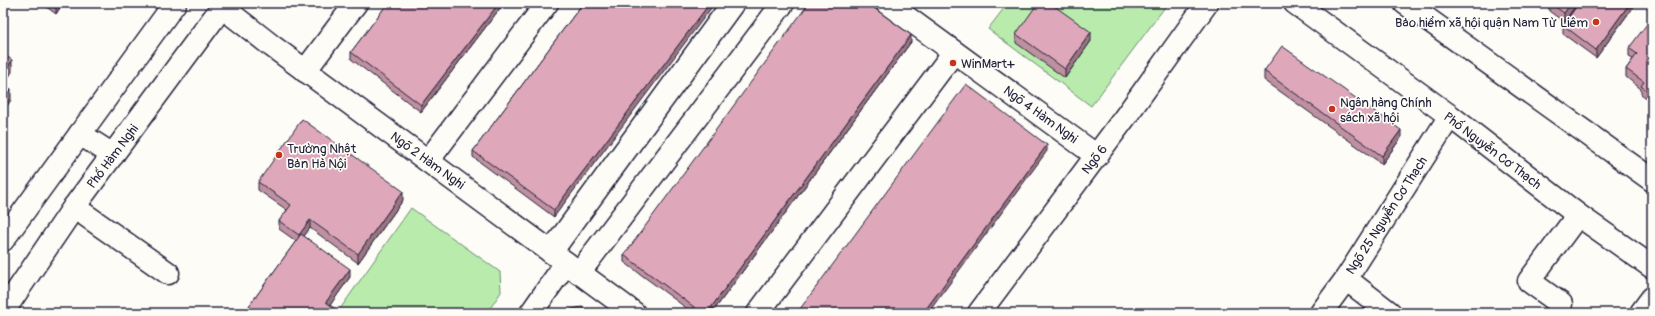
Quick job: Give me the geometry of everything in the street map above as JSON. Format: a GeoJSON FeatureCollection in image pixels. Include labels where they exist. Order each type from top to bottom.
{"type":"FeatureCollection","features":[{"type":"Feature","properties":{"kind":"street"},"geometry":{"type":"LineString","coordinates":[[3,240],[175,3]]}},
{"type":"Feature","properties":{"kind":"street"},"geometry":{"type":"LineString","coordinates":[[305,70],[356,3]]}},
{"type":"Feature","properties":{"kind":"street"},"geometry":{"type":"LineString","coordinates":[[428,161],[547,3]]}},
{"type":"Feature","properties":{"kind":"street"},"geometry":{"type":"LineString","coordinates":[[531,313],[566,262],[733,3]]}},
{"type":"Feature","properties":{"kind":"street"},"geometry":{"type":"LineString","coordinates":[[566,262],[783,3]]}},
{"type":"Feature","properties":{"kind":"street","name":"Ngõ 4 Hàm Nghi"},"geometry":{"type":"LineString","coordinates":[[887,3],[1096,156]]}},
{"type":"Feature","properties":{"kind":"street","name":"Ngõ 6"},"geometry":{"type":"LineString","coordinates":[[979,313],[1096,156],[1207,3]]}},
{"type":"Feature","properties":{"kind":"street","name":"Phố Nguyễn Cơ Thạch"},"geometry":{"type":"LineString","coordinates":[[1295,3],[1450,116],[1578,214],[1652,267]]}},
{"type":"Feature","properties":{"kind":"street"},"geometry":{"type":"LineString","coordinates":[[1405,3],[1652,180]]}},
{"type":"Feature","properties":{"kind":"street","name":"Ngõ 2 Hàm Nghi"},"geometry":{"type":"LineString","coordinates":[[224,5],[305,70],[634,313]]}},
{"type":"Feature","properties":{"kind":"street","name":"Phố Hàm Nghi"},"geometry":{"type":"LineString","coordinates":[[3,312],[74,207],[224,5]]}},
{"type":"Feature","properties":{"kind":"street"},"geometry":{"type":"LineString","coordinates":[[758,313],[954,52]]}},
{"type":"Feature","properties":{"kind":"street","name":"Ngõ 25 Nguyễn Cơ Thạch"},"geometry":{"type":"LineString","coordinates":[[1321,313],[1346,279],[1450,116]]}},
{"type":"Feature","properties":{"kind":"street"},"geometry":{"type":"LineString","coordinates":[[80,134],[113,156]]}},
{"type":"Feature","properties":{"kind":"street"},"geometry":{"type":"LineString","coordinates":[[74,207],[168,273]]}},
{"type":"Feature","properties":{"kind":"street"},"geometry":{"type":"LineString","coordinates":[[1561,304],[1529,281],[1578,214]]}},
{"type":"Feature","properties":{"kind":"street"},"geometry":{"type":"LineString","coordinates":[[1346,279],[1390,313]]}},
{"type":"Feature","properties":{"kind":"street"},"geometry":{"type":"LineString","coordinates":[[1641,313],[1652,298]]}},
{"type":"Feature","properties":{"kind":"green space"},"geometry":{"type":"Polygon","coordinates":[[[1008,3],[1168,3],[1091,106],[988,29],[1008,3]]]}},
{"type":"Feature","properties":{"kind":"green space"},"geometry":{"type":"Polygon","coordinates":[[[411,208],[500,272],[501,292],[487,313],[346,313],[340,309],[411,208]]]}},
{"type":"Feature","properties":{"kind":"building"},"geometry":{"type":"Polygon","coordinates":[[[388,3],[499,3],[421,105],[351,52],[388,3]]]}},
{"type":"Feature","properties":{"kind":"building"},"geometry":{"type":"Polygon","coordinates":[[[583,3],[710,3],[554,210],[473,151],[583,3]]]}},
{"type":"Feature","properties":{"kind":"building"},"geometry":{"type":"Polygon","coordinates":[[[809,3],[867,3],[911,35],[707,313],[702,313],[624,255],[809,3]]]}},
{"type":"Feature","properties":{"kind":"building"},"geometry":{"type":"Polygon","coordinates":[[[1038,3],[1050,3],[1091,32],[1065,69],[1016,34],[1038,3]]]}},
{"type":"Feature","properties":{"kind":"building"},"geometry":{"type":"Polygon","coordinates":[[[1550,3],[1571,3],[1564,13],[1550,3]]]}},
{"type":"Feature","properties":{"kind":"building","name":"Bảo hiểm xã hội quận Nam Từ Liêm"},"geometry":{"type":"Polygon","coordinates":[[[1579,3],[1630,3],[1596,50],[1563,25],[1579,3]]]}},
{"type":"Feature","properties":{"kind":"building"},"geometry":{"type":"Polygon","coordinates":[[[1650,20],[1652,21],[1652,94],[1641,86],[1644,82],[1626,69],[1637,54],[1629,48],[1650,20]]]}},
{"type":"Feature","properties":{"kind":"building","name":"Ngân hàng Chính sách xã hội"},"geometry":{"type":"Polygon","coordinates":[[[1282,46],[1401,130],[1382,156],[1264,71],[1282,46]]]}},
{"type":"Feature","properties":{"kind":"building"},"geometry":{"type":"Polygon","coordinates":[[[3,54],[12,60],[3,75],[3,54]]]}},
{"type":"Feature","properties":{"kind":"building"},"geometry":{"type":"Polygon","coordinates":[[[3,83],[11,89],[3,101],[3,83]]]}},
{"type":"Feature","properties":{"kind":"building"},"geometry":{"type":"Polygon","coordinates":[[[966,84],[1047,145],[923,313],[797,313],[966,84]]]}},
{"type":"Feature","properties":{"kind":"building"},"geometry":{"type":"Polygon","coordinates":[[[302,119],[403,191],[358,254],[310,220],[299,235],[279,221],[291,205],[258,182],[302,119]]]}},
{"type":"Feature","properties":{"kind":"building"},"geometry":{"type":"Polygon","coordinates":[[[301,234],[350,269],[326,302],[341,313],[244,313],[301,234]]]}},
{"type":"Feature","properties":{"kind":"building"},"geometry":{"type":"Polygon","coordinates":[[[582,307],[590,313],[557,313],[557,312],[582,307]]]}},
{"type":"Feature","properties":{"kind":"place","name":"Bảo hiểm xã hội quận Nam Từ Liêm"},"geometry":{"type":"Point","coordinates":[1596,22]}},
{"type":"Feature","properties":{"kind":"place","name":"WinMart+"},"geometry":{"type":"Point","coordinates":[953,63]}},
{"type":"Feature","properties":{"kind":"place","name":"Ngân hàng Chính sách xã hội"},"geometry":{"type":"Point","coordinates":[1332,109]}},
{"type":"Feature","properties":{"kind":"place","name":"Trường Nhật Bản Hà Nội"},"geometry":{"type":"Point","coordinates":[279,155]}}]}
